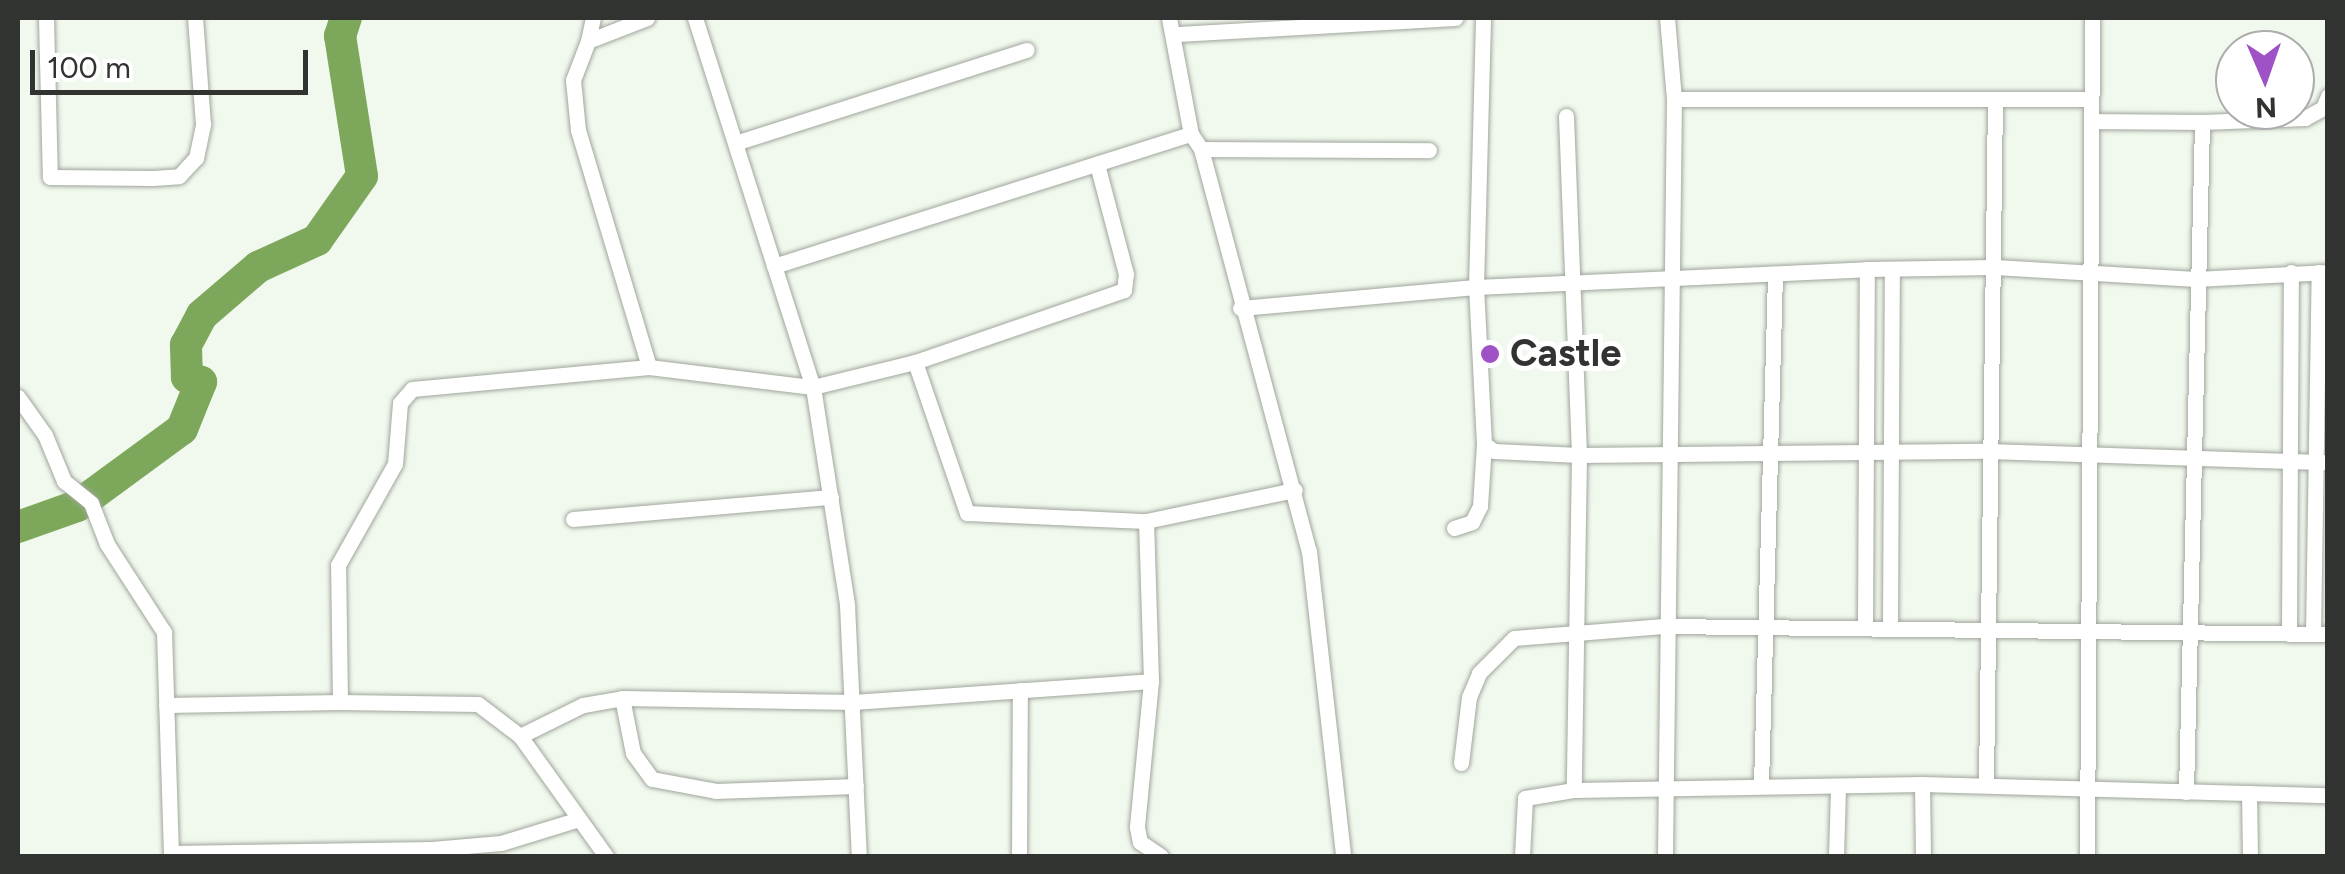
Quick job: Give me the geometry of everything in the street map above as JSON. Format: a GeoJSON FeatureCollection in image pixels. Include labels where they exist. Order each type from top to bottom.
{"type":"FeatureCollection","features":[{"type":"Feature","properties":{"kind":"street"},"geometry":{"type":"LineString","coordinates":[[46,18],[50,177],[153,178],[179,176],[196,158],[203,124],[194,18]]}},
{"type":"Feature","properties":{"kind":"street"},"geometry":{"type":"LineString","coordinates":[[592,18],[573,80],[578,130],[649,367]]}},
{"type":"Feature","properties":{"kind":"street"},"geometry":{"type":"LineString","coordinates":[[588,41],[647,18]]}},
{"type":"Feature","properties":{"kind":"street"},"geometry":{"type":"LineString","coordinates":[[695,18],[738,142],[813,387],[831,498],[853,702],[859,856]]}},
{"type":"Feature","properties":{"kind":"street"},"geometry":{"type":"LineString","coordinates":[[1169,18],[1177,34],[1191,134],[1201,149],[1240,308],[1295,490],[1328,674],[1343,856]]}},
{"type":"Feature","properties":{"kind":"street"},"geometry":{"type":"LineString","coordinates":[[1177,34],[1456,18]]}},
{"type":"Feature","properties":{"kind":"street"},"geometry":{"type":"LineString","coordinates":[[1454,528],[1472,522],[1480,506],[1484,444],[1476,287],[1483,18]]}},
{"type":"Feature","properties":{"kind":"street"},"geometry":{"type":"LineString","coordinates":[[1664,856],[1665,454],[1674,99],[1668,18]]}},
{"type":"Feature","properties":{"kind":"street"},"geometry":{"type":"LineString","coordinates":[[2087,856],[2090,454],[2086,276],[2092,18]]}},
{"type":"Feature","properties":{"kind":"street"},"geometry":{"type":"LineString","coordinates":[[738,142],[1027,50]]}},
{"type":"Feature","properties":{"kind":"street"},"geometry":{"type":"LineString","coordinates":[[2091,120],[2202,122],[2306,118],[2324,108],[2328,96]]}},
{"type":"Feature","properties":{"kind":"street"},"geometry":{"type":"LineString","coordinates":[[1674,99],[2091,99]]}},
{"type":"Feature","properties":{"kind":"street"},"geometry":{"type":"LineString","coordinates":[[1986,785],[1995,102]]}},
{"type":"Feature","properties":{"kind":"street"},"geometry":{"type":"LineString","coordinates":[[1566,116],[1579,455],[1572,629],[1574,790]]}},
{"type":"Feature","properties":{"kind":"street"},"geometry":{"type":"LineString","coordinates":[[2186,792],[2186,634],[2202,122]]}},
{"type":"Feature","properties":{"kind":"street"},"geometry":{"type":"LineString","coordinates":[[774,266],[1191,134]]}},
{"type":"Feature","properties":{"kind":"street"},"geometry":{"type":"LineString","coordinates":[[1201,149],[1428,150]]}},
{"type":"Feature","properties":{"kind":"street"},"geometry":{"type":"LineString","coordinates":[[340,702],[338,565],[395,464],[400,403],[412,389],[649,367],[813,387],[915,362],[1124,290],[1126,274],[1097,164]]}},
{"type":"Feature","properties":{"kind":"street"},"geometry":{"type":"LineString","coordinates":[[1240,308],[1476,287],[1669,282],[1868,269],[1995,267],[2086,276],[2196,279],[2323,272],[2320,634],[2088,633],[1890,626],[1572,629],[1514,638],[1492,657],[1469,697],[1462,762]]}},
{"type":"Feature","properties":{"kind":"street"},"geometry":{"type":"LineString","coordinates":[[1864,626],[1868,269]]}},
{"type":"Feature","properties":{"kind":"street"},"geometry":{"type":"LineString","coordinates":[[1890,626],[1892,270]]}},
{"type":"Feature","properties":{"kind":"street"},"geometry":{"type":"LineString","coordinates":[[2289,634],[2291,272]]}},
{"type":"Feature","properties":{"kind":"street"},"geometry":{"type":"LineString","coordinates":[[1762,784],[1775,454],[1775,274]]}},
{"type":"Feature","properties":{"kind":"street"},"geometry":{"type":"LineString","coordinates":[[915,362],[968,513],[1146,521],[1295,490]]}},
{"type":"Feature","properties":{"kind":"street"},"geometry":{"type":"LineString","coordinates":[[18,397],[46,434],[64,481],[91,503],[106,544],[164,632],[171,855],[432,850],[501,843],[576,820]]}},
{"type":"Feature","properties":{"kind":"street"},"geometry":{"type":"LineString","coordinates":[[1484,444],[1494,451],[1579,455],[1988,451],[2321,462]]}},
{"type":"Feature","properties":{"kind":"street"},"geometry":{"type":"LineString","coordinates":[[573,519],[831,498]]}},
{"type":"Feature","properties":{"kind":"street"},"geometry":{"type":"LineString","coordinates":[[1146,521],[1150,681],[1138,827],[1140,842],[1160,856]]}},
{"type":"Feature","properties":{"kind":"street"},"geometry":{"type":"LineString","coordinates":[[520,736],[583,705],[622,698],[853,702],[1150,681]]}},
{"type":"Feature","properties":{"kind":"street"},"geometry":{"type":"LineString","coordinates":[[1019,856],[1020,690]]}},
{"type":"Feature","properties":{"kind":"street"},"geometry":{"type":"LineString","coordinates":[[622,698],[633,753],[652,778],[716,791],[856,786]]}},
{"type":"Feature","properties":{"kind":"street"},"geometry":{"type":"LineString","coordinates":[[166,706],[478,704],[520,736],[576,820],[606,856]]}},
{"type":"Feature","properties":{"kind":"street"},"geometry":{"type":"LineString","coordinates":[[1922,784],[1922,856]]}},
{"type":"Feature","properties":{"kind":"street"},"geometry":{"type":"LineString","coordinates":[[1522,856],[1525,798],[1574,790],[1922,784],[2328,795]]}},
{"type":"Feature","properties":{"kind":"street"},"geometry":{"type":"LineString","coordinates":[[1836,856],[1838,787]]}},
{"type":"Feature","properties":{"kind":"street"},"geometry":{"type":"LineString","coordinates":[[2249,793],[2250,856]]}},
{"type":"Feature","properties":{"kind":"waterway"},"geometry":{"type":"LineString","coordinates":[[18,527],[77,506],[182,429],[201,382],[187,377],[186,345],[202,315],[258,267],[317,240],[362,176],[340,36],[346,18]]}},
{"type":"Feature","properties":{"kind":"place","name":"Castle"},"geometry":{"type":"Point","coordinates":[1490,354]}}]}
